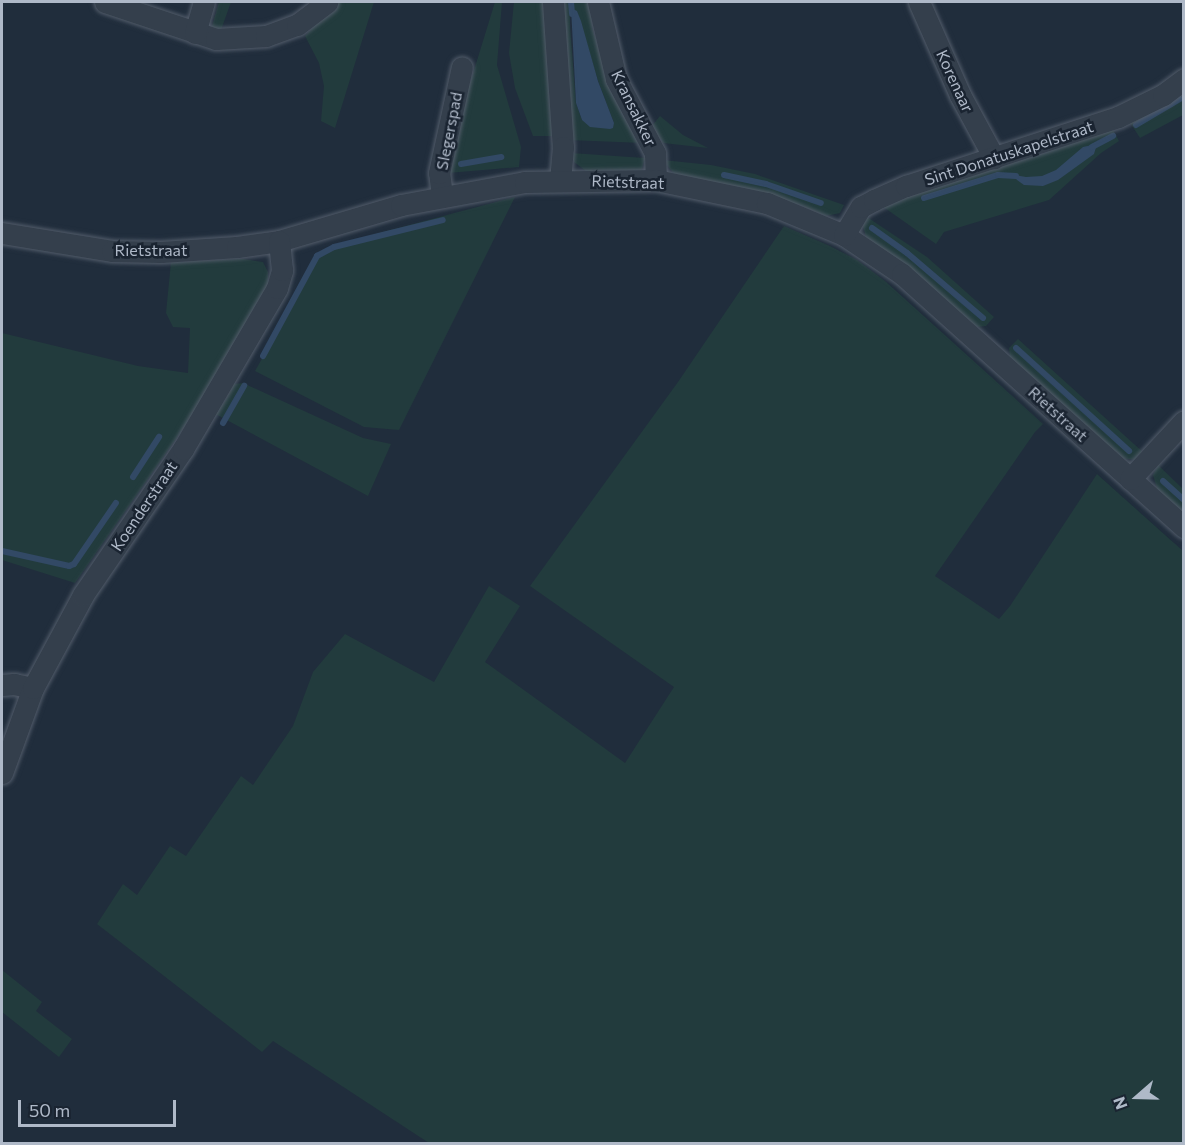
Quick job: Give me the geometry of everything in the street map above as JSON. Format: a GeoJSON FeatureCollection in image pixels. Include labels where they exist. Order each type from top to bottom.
{"type":"FeatureCollection","features":[{"type":"Feature","properties":{"kind":"street"},"geometry":{"type":"LineString","coordinates":[[105,2],[216,39],[266,36],[297,26],[327,2]]}},
{"type":"Feature","properties":{"kind":"street"},"geometry":{"type":"LineString","coordinates":[[195,33],[204,2]]}},
{"type":"Feature","properties":{"kind":"street"},"geometry":{"type":"LineString","coordinates":[[553,2],[563,147],[560,181]]}},
{"type":"Feature","properties":{"kind":"street","name":"Kransakker"},"geometry":{"type":"LineString","coordinates":[[598,2],[616,79],[655,153],[656,180]]}},
{"type":"Feature","properties":{"kind":"street","name":"Korenaar"},"geometry":{"type":"LineString","coordinates":[[919,2],[960,95],[994,158]]}},
{"type":"Feature","properties":{"kind":"street","name":"Slegerspad"},"geometry":{"type":"LineString","coordinates":[[442,196],[439,173],[462,67]]}},
{"type":"Feature","properties":{"kind":"street","name":"Sint Donatuskapelstraat"},"geometry":{"type":"LineString","coordinates":[[844,235],[861,207],[874,200],[906,186],[1118,117],[1163,95],[1184,79]]}},
{"type":"Feature","properties":{"kind":"street","name":"Rietstraat"},"geometry":{"type":"LineString","coordinates":[[2,233],[122,252],[183,251],[279,241],[401,205],[525,182],[656,180],[767,203],[844,235],[902,274],[1184,527]]}},
{"type":"Feature","properties":{"kind":"street","name":"Koenderstraat"},"geometry":{"type":"LineString","coordinates":[[2,773],[33,688],[83,595],[183,449],[277,288],[282,270],[279,241]]}},
{"type":"Feature","properties":{"kind":"street"},"geometry":{"type":"LineString","coordinates":[[1130,479],[1184,421]]}},
{"type":"Feature","properties":{"kind":"street"},"geometry":{"type":"LineString","coordinates":[[2,685],[14,684],[33,688]]}},
{"type":"Feature","properties":{"kind":"green space"},"geometry":{"type":"Polygon","coordinates":[[[219,2],[231,2],[221,30],[211,30],[219,2]]]}},
{"type":"Feature","properties":{"kind":"green space"},"geometry":{"type":"Polygon","coordinates":[[[336,2],[374,2],[335,128],[321,121],[324,86],[319,63],[305,36],[336,2]]]}},
{"type":"Feature","properties":{"kind":"green space"},"geometry":{"type":"Polygon","coordinates":[[[495,2],[502,2],[497,65],[521,147],[519,167],[448,173],[451,145],[495,2]]]}},
{"type":"Feature","properties":{"kind":"green space"},"geometry":{"type":"Polygon","coordinates":[[[514,2],[543,2],[553,136],[533,136],[515,88],[509,53],[514,2]]]}},
{"type":"Feature","properties":{"kind":"green space"},"geometry":{"type":"Polygon","coordinates":[[[558,2],[589,2],[593,31],[609,81],[643,143],[568,140],[558,2]],[[577,11],[570,12],[576,103],[582,120],[614,123],[598,81],[577,11]]]}},
{"type":"Feature","properties":{"kind":"green space"},"geometry":{"type":"Polygon","coordinates":[[[1181,92],[1183,115],[1140,138],[1129,121],[1181,92]]]}},
{"type":"Feature","properties":{"kind":"green space"},"geometry":{"type":"Polygon","coordinates":[[[660,116],[683,135],[708,148],[663,143],[652,126],[660,116]]]}},
{"type":"Feature","properties":{"kind":"green space"},"geometry":{"type":"Polygon","coordinates":[[[1112,128],[1119,141],[1101,153],[1049,200],[944,232],[936,244],[882,206],[1112,128]]]}},
{"type":"Feature","properties":{"kind":"green space"},"geometry":{"type":"Polygon","coordinates":[[[571,153],[645,158],[641,171],[586,171],[574,162],[571,153]]]}},
{"type":"Feature","properties":{"kind":"green space"},"geometry":{"type":"Polygon","coordinates":[[[663,160],[711,165],[755,174],[844,205],[840,213],[826,216],[800,205],[725,184],[675,175],[663,160]]]}},
{"type":"Feature","properties":{"kind":"green space"},"geometry":{"type":"Polygon","coordinates":[[[515,197],[399,430],[364,427],[255,371],[319,257],[349,241],[515,197]]]}},
{"type":"Feature","properties":{"kind":"green space"},"geometry":{"type":"Polygon","coordinates":[[[867,217],[927,257],[994,317],[986,326],[977,327],[909,268],[866,237],[863,226],[867,217]]]}},
{"type":"Feature","properties":{"kind":"green space"},"geometry":{"type":"Polygon","coordinates":[[[784,226],[857,260],[885,281],[1043,424],[1035,432],[935,576],[999,619],[1010,606],[1097,474],[1183,551],[1183,1143],[429,1143],[273,1041],[262,1052],[97,924],[123,884],[137,895],[170,846],[186,856],[241,776],[253,785],[293,726],[313,672],[345,634],[434,682],[489,586],[520,606],[485,662],[625,763],[674,687],[530,586],[678,382],[784,226]]]}},
{"type":"Feature","properties":{"kind":"green space"},"geometry":{"type":"Polygon","coordinates":[[[243,259],[263,262],[268,272],[268,284],[220,376],[75,583],[2,560],[2,333],[138,366],[188,373],[190,328],[173,327],[166,313],[171,262],[243,259]]]}},
{"type":"Feature","properties":{"kind":"green space"},"geometry":{"type":"Polygon","coordinates":[[[1018,339],[1145,454],[1136,460],[1121,458],[1010,357],[1009,348],[1018,339]]]}},
{"type":"Feature","properties":{"kind":"green space"},"geometry":{"type":"Polygon","coordinates":[[[243,383],[363,438],[391,444],[368,496],[210,411],[224,403],[234,384],[243,383]]]}},
{"type":"Feature","properties":{"kind":"green space"},"geometry":{"type":"Polygon","coordinates":[[[1158,465],[1183,489],[1183,515],[1158,492],[1153,475],[1158,465]]]}},
{"type":"Feature","properties":{"kind":"green space"},"geometry":{"type":"Polygon","coordinates":[[[2,970],[42,1002],[36,1011],[72,1039],[59,1057],[2,1012],[2,970]]]}},
{"type":"Feature","properties":{"kind":"water"},"geometry":{"type":"Polygon","coordinates":[[[571,8],[577,11],[581,21],[598,81],[614,123],[613,128],[590,127],[582,120],[576,103],[571,8]]]}},
{"type":"Feature","properties":{"kind":"water"},"geometry":{"type":"Polygon","coordinates":[[[1097,144],[1094,154],[1058,180],[1043,186],[1024,185],[1009,174],[1026,177],[1042,176],[1056,170],[1083,147],[1097,144]]]}},
{"type":"Feature","properties":{"kind":"waterway"},"geometry":{"type":"LineString","coordinates":[[571,2],[572,14]]}},
{"type":"Feature","properties":{"kind":"waterway"},"geometry":{"type":"LineString","coordinates":[[1136,125],[1180,99]]}},
{"type":"Feature","properties":{"kind":"waterway"},"geometry":{"type":"LineString","coordinates":[[1092,147],[1113,136]]}},
{"type":"Feature","properties":{"kind":"waterway"},"geometry":{"type":"LineString","coordinates":[[461,164],[501,157]]}},
{"type":"Feature","properties":{"kind":"waterway"},"geometry":{"type":"LineString","coordinates":[[724,175],[766,184],[821,203]]}},
{"type":"Feature","properties":{"kind":"waterway"},"geometry":{"type":"LineString","coordinates":[[924,198],[998,175],[1016,176]]}},
{"type":"Feature","properties":{"kind":"waterway"},"geometry":{"type":"LineString","coordinates":[[263,356],[317,256],[334,247],[443,220]]}},
{"type":"Feature","properties":{"kind":"waterway"},"geometry":{"type":"LineString","coordinates":[[872,228],[907,253],[983,318]]}},
{"type":"Feature","properties":{"kind":"waterway"},"geometry":{"type":"LineString","coordinates":[[1016,348],[1129,451]]}},
{"type":"Feature","properties":{"kind":"waterway"},"geometry":{"type":"LineString","coordinates":[[223,423],[244,386]]}},
{"type":"Feature","properties":{"kind":"waterway"},"geometry":{"type":"LineString","coordinates":[[133,477],[159,437]]}},
{"type":"Feature","properties":{"kind":"waterway"},"geometry":{"type":"LineString","coordinates":[[1163,481],[1184,500]]}},
{"type":"Feature","properties":{"kind":"waterway"},"geometry":{"type":"LineString","coordinates":[[2,551],[69,566],[74,564],[116,503]]}}]}
